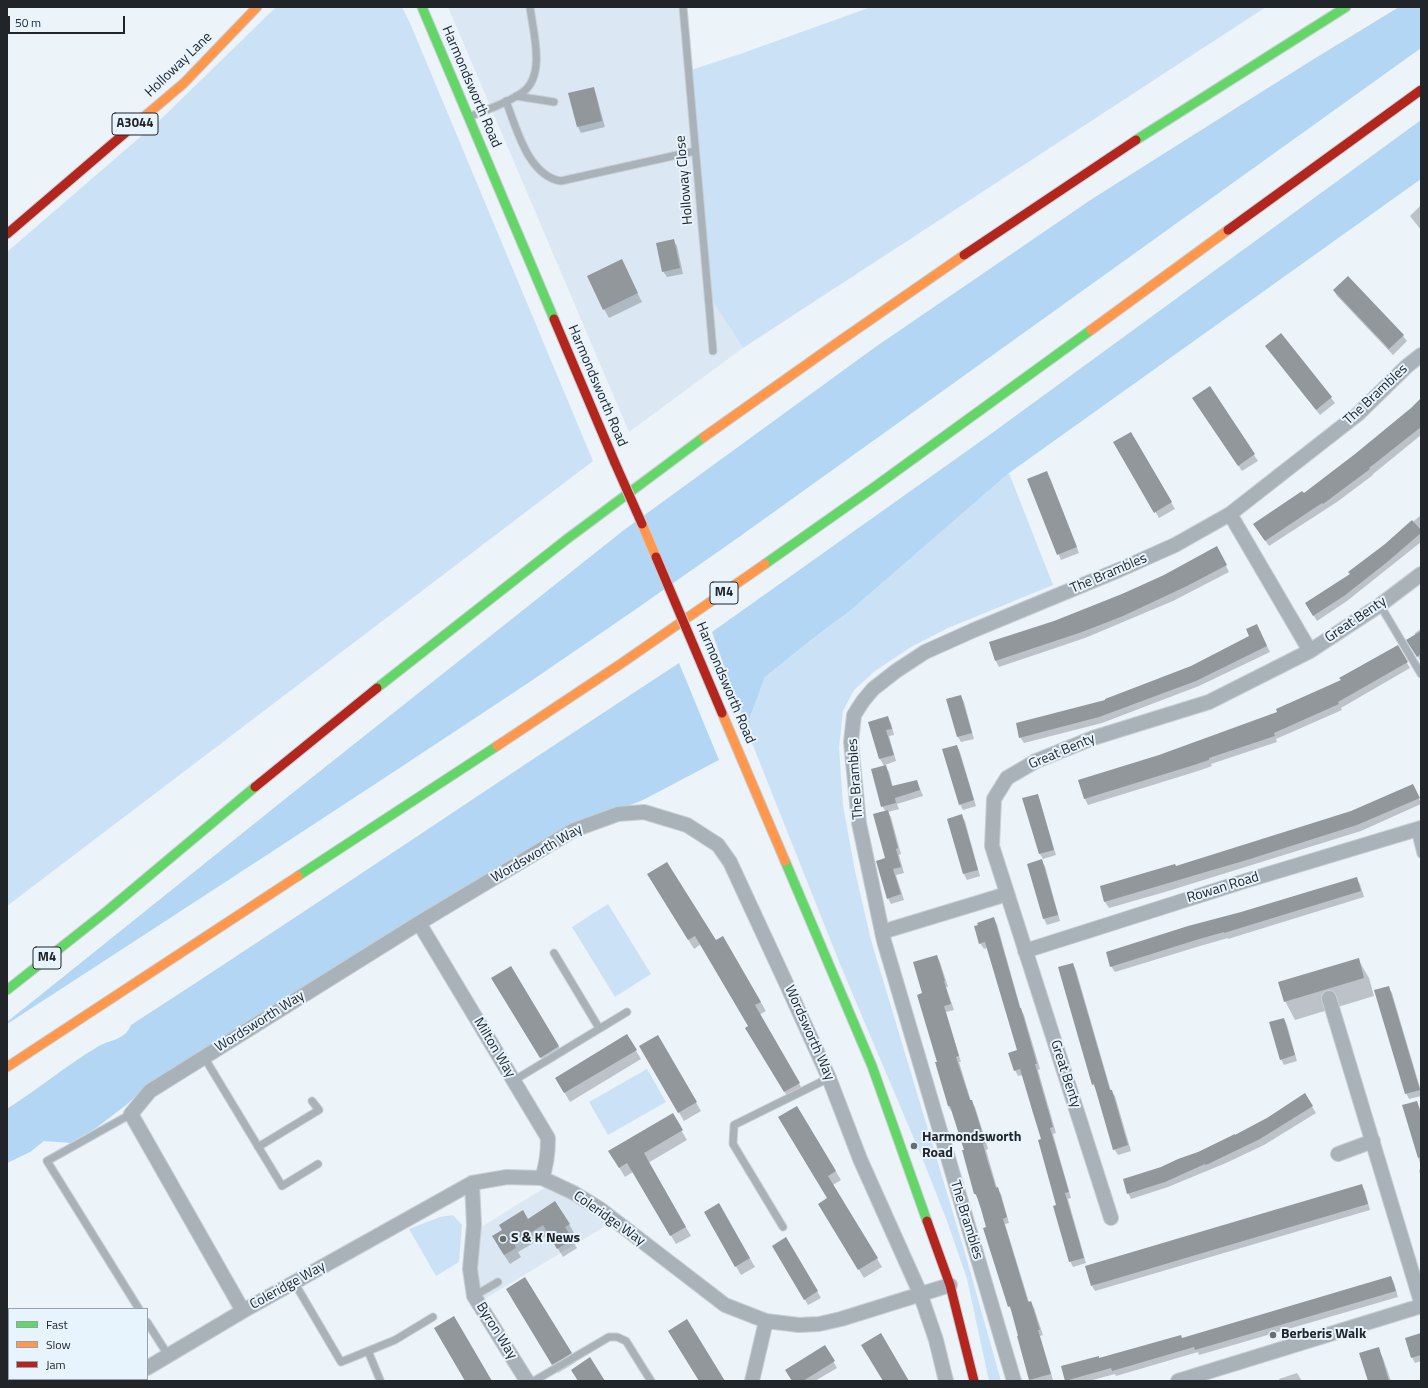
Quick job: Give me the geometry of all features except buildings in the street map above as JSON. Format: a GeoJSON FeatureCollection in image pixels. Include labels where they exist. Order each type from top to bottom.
{"type":"FeatureCollection","features":[{"type":"Feature","properties":{"kind":"main road","name":"Holloway Lane"},"geometry":{"type":"LineString","coordinates":[[7,234],[184,83],[257,7]]}},
{"type":"Feature","properties":{"kind":"main road","name":"Harmondsworth Road"},"geometry":{"type":"LineString","coordinates":[[422,7],[872,1066],[950,1285],[974,1381]]}},
{"type":"Feature","properties":{"kind":"main road","name":"M4"},"geometry":{"type":"LineString","coordinates":[[7,990],[397,672],[551,552],[665,466],[935,274],[1202,96],[1346,7]]}},
{"type":"Feature","properties":{"kind":"main road","name":"M4"},"geometry":{"type":"LineString","coordinates":[[7,1067],[539,718],[734,586],[873,488],[1421,90]]}},
{"type":"Feature","properties":{"kind":"street","name":"The Brambles"},"geometry":{"type":"LineString","coordinates":[[1014,1381],[882,932],[859,824],[851,742],[854,715],[873,689],[896,671],[926,652],[974,630],[1119,570],[1175,545],[1230,514],[1358,414],[1407,366],[1421,355]]}},
{"type":"Feature","properties":{"kind":"street"},"geometry":{"type":"LineString","coordinates":[[1230,514],[1310,651]]}},
{"type":"Feature","properties":{"kind":"street","name":"Great Benty"},"geometry":{"type":"LineString","coordinates":[[1111,1218],[992,846],[994,799],[1007,778],[1036,760],[1093,738],[1209,702],[1310,651],[1380,605],[1421,574]]}},
{"type":"Feature","properties":{"kind":"street","name":"Wordsworth Way"},"geometry":{"type":"LineString","coordinates":[[131,1114],[150,1091],[419,923],[574,830],[618,814],[644,812],[687,825],[718,845],[730,862],[829,1078],[860,1159],[920,1293],[936,1340],[946,1381]]}},
{"type":"Feature","properties":{"kind":"street","name":"Rowan Road"},"geometry":{"type":"LineString","coordinates":[[1025,951],[1230,886],[1418,829]]}},
{"type":"Feature","properties":{"kind":"street"},"geometry":{"type":"LineString","coordinates":[[882,932],[1007,894]]}},
{"type":"Feature","properties":{"kind":"street","name":"Milton Way"},"geometry":{"type":"LineString","coordinates":[[419,923],[548,1138],[548,1157],[542,1178]]}},
{"type":"Feature","properties":{"kind":"street"},"geometry":{"type":"LineString","coordinates":[[1329,998],[1421,1302]]}},
{"type":"Feature","properties":{"kind":"street"},"geometry":{"type":"LineString","coordinates":[[131,1114],[243,1311]]}},
{"type":"Feature","properties":{"kind":"street"},"geometry":{"type":"LineString","coordinates":[[1338,1154],[1373,1141]]}},
{"type":"Feature","properties":{"kind":"street","name":"Coleridge Way"},"geometry":{"type":"LineString","coordinates":[[148,1367],[243,1311],[472,1183],[507,1177],[542,1178],[574,1193],[600,1209],[724,1305],[766,1321],[799,1325],[819,1324],[841,1319],[920,1293],[950,1285]]}},
{"type":"Feature","properties":{"kind":"street","name":"Byron Way"},"geometry":{"type":"LineString","coordinates":[[472,1183],[474,1225],[470,1269],[474,1296],[527,1381]]}},
{"type":"Feature","properties":{"kind":"street"},"geometry":{"type":"LineString","coordinates":[[1178,1381],[1421,1306]]}},
{"type":"Feature","properties":{"kind":"street"},"geometry":{"type":"LineString","coordinates":[[752,1381],[766,1321]]}},
{"type":"Feature","properties":{"kind":"lane"},"geometry":{"type":"LineString","coordinates":[[469,117],[516,96],[527,89],[531,84],[537,62],[530,7]]}},
{"type":"Feature","properties":{"kind":"lane","name":"Holloway Close"},"geometry":{"type":"LineString","coordinates":[[683,7],[713,351]]}},
{"type":"Feature","properties":{"kind":"lane"},"geometry":{"type":"LineString","coordinates":[[516,96],[554,102]]}},
{"type":"Feature","properties":{"kind":"lane"},"geometry":{"type":"LineString","coordinates":[[506,101],[532,161],[548,177],[554,180],[561,181],[696,151]]}},
{"type":"Feature","properties":{"kind":"lane"},"geometry":{"type":"LineString","coordinates":[[1380,605],[1421,674]]}},
{"type":"Feature","properties":{"kind":"lane"},"geometry":{"type":"LineString","coordinates":[[1418,829],[1421,854]]}},
{"type":"Feature","properties":{"kind":"lane"},"geometry":{"type":"LineString","coordinates":[[554,953],[599,1028]]}},
{"type":"Feature","properties":{"kind":"lane"},"geometry":{"type":"LineString","coordinates":[[513,1081],[627,1012]]}},
{"type":"Feature","properties":{"kind":"lane"},"geometry":{"type":"LineString","coordinates":[[204,1057],[282,1186],[318,1164]]}},
{"type":"Feature","properties":{"kind":"lane"},"geometry":{"type":"LineString","coordinates":[[783,1227],[734,1144],[734,1125],[829,1078]]}},
{"type":"Feature","properties":{"kind":"lane"},"geometry":{"type":"LineString","coordinates":[[258,1147],[319,1110],[312,1101]]}},
{"type":"Feature","properties":{"kind":"lane"},"geometry":{"type":"LineString","coordinates":[[131,1114],[47,1161],[138,1308]]}},
{"type":"Feature","properties":{"kind":"lane"},"geometry":{"type":"LineString","coordinates":[[294,1282],[342,1362],[395,1340],[433,1317]]}},
{"type":"Feature","properties":{"kind":"lane"},"geometry":{"type":"LineString","coordinates":[[474,1296],[498,1282]]}},
{"type":"Feature","properties":{"kind":"lane"},"geometry":{"type":"LineString","coordinates":[[148,1324],[168,1355]]}},
{"type":"Feature","properties":{"kind":"lane"},"geometry":{"type":"LineString","coordinates":[[534,1381],[609,1337],[617,1337],[626,1341],[651,1381]]}},
{"type":"Feature","properties":{"kind":"lane"},"geometry":{"type":"LineString","coordinates":[[368,1351],[380,1380]]}},
{"type":"Feature","properties":{"kind":"shaded area"},"geometry":{"type":"Polygon","coordinates":[[[276,7],[402,7],[593,461],[7,906],[7,252],[161,119],[276,7]]]}},
{"type":"Feature","properties":{"kind":"shaded area"},"geometry":{"type":"Polygon","coordinates":[[[448,7],[683,7],[708,294],[743,348],[629,432],[448,7]]]}},
{"type":"Feature","properties":{"kind":"shaded area"},"geometry":{"type":"Polygon","coordinates":[[[871,7],[1266,7],[743,348],[708,294],[688,71],[871,7]]]}},
{"type":"Feature","properties":{"kind":"shaded area"},"geometry":{"type":"Polygon","coordinates":[[[1399,7],[1421,7],[1421,48],[739,537],[608,629],[398,769],[7,1024],[7,1022],[295,791],[624,530],[874,348],[1092,199],[1399,7]]]}},
{"type":"Feature","properties":{"kind":"shaded area"},"geometry":{"type":"Polygon","coordinates":[[[1421,120],[1421,179],[1009,473],[851,610],[765,677],[746,728],[712,632],[988,436],[1421,120]]]}},
{"type":"Feature","properties":{"kind":"shaded area"},"geometry":{"type":"Polygon","coordinates":[[[1009,473],[1053,585],[948,628],[911,647],[875,671],[854,690],[843,711],[839,748],[843,805],[855,871],[871,940],[965,1253],[1001,1381],[989,1381],[967,1279],[947,1221],[925,1165],[840,964],[746,728],[765,677],[851,610],[1009,473]]]}},
{"type":"Feature","properties":{"kind":"shaded area"},"geometry":{"type":"Polygon","coordinates":[[[679,663],[719,760],[643,800],[615,811],[582,820],[154,1081],[96,1128],[70,1143],[44,1141],[30,1152],[7,1163],[7,1109],[87,1053],[122,1036],[131,1025],[679,663]]]}},
{"type":"Feature","properties":{"kind":"shaded area"},"geometry":{"type":"Polygon","coordinates":[[[608,904],[651,974],[615,997],[572,927],[608,904]]]}},
{"type":"Feature","properties":{"kind":"shaded area"},"geometry":{"type":"Polygon","coordinates":[[[647,1069],[666,1102],[608,1135],[589,1102],[647,1069]]]}},
{"type":"Feature","properties":{"kind":"shaded area"},"geometry":{"type":"Polygon","coordinates":[[[549,1185],[612,1222],[481,1301],[473,1270],[478,1229],[549,1185]]]}},
{"type":"Feature","properties":{"kind":"shaded area"},"geometry":{"type":"Polygon","coordinates":[[[453,1215],[462,1225],[459,1262],[436,1276],[409,1229],[440,1217],[453,1215]]]}},
{"type":"Feature","properties":{"kind":"traffic: fast"},"geometry":{"type":"LineString","coordinates":[[422,7],[554,319]]}},
{"type":"Feature","properties":{"kind":"traffic: fast"},"geometry":{"type":"LineString","coordinates":[[1136,140],[1346,7]]}},
{"type":"Feature","properties":{"kind":"traffic: fast"},"geometry":{"type":"LineString","coordinates":[[765,564],[873,488],[1091,330]]}},
{"type":"Feature","properties":{"kind":"traffic: fast"},"geometry":{"type":"LineString","coordinates":[[377,688],[567,539],[704,437]]}},
{"type":"Feature","properties":{"kind":"traffic: fast"},"geometry":{"type":"LineString","coordinates":[[298,876],[497,746]]}},
{"type":"Feature","properties":{"kind":"traffic: fast"},"geometry":{"type":"LineString","coordinates":[[7,990],[107,911],[255,787]]}},
{"type":"Feature","properties":{"kind":"traffic: fast"},"geometry":{"type":"LineString","coordinates":[[785,861],[872,1066],[927,1221]]}},
{"type":"Feature","properties":{"kind":"traffic: slow"},"geometry":{"type":"LineString","coordinates":[[125,133],[184,83],[257,7]]}},
{"type":"Feature","properties":{"kind":"traffic: slow"},"geometry":{"type":"LineString","coordinates":[[1091,330],[1228,230]]}},
{"type":"Feature","properties":{"kind":"traffic: slow"},"geometry":{"type":"LineString","coordinates":[[704,437],[964,255]]}},
{"type":"Feature","properties":{"kind":"traffic: slow"},"geometry":{"type":"LineString","coordinates":[[642,524],[656,557]]}},
{"type":"Feature","properties":{"kind":"traffic: slow"},"geometry":{"type":"LineString","coordinates":[[497,746],[622,663],[765,564]]}},
{"type":"Feature","properties":{"kind":"traffic: slow"},"geometry":{"type":"LineString","coordinates":[[722,713],[785,861]]}},
{"type":"Feature","properties":{"kind":"traffic: slow"},"geometry":{"type":"LineString","coordinates":[[7,1067],[298,876]]}},
{"type":"Feature","properties":{"kind":"traffic: jam"},"geometry":{"type":"LineString","coordinates":[[1228,230],[1421,90]]}},
{"type":"Feature","properties":{"kind":"traffic: jam"},"geometry":{"type":"LineString","coordinates":[[7,234],[125,133]]}},
{"type":"Feature","properties":{"kind":"traffic: jam"},"geometry":{"type":"LineString","coordinates":[[964,255],[1136,140]]}},
{"type":"Feature","properties":{"kind":"traffic: jam"},"geometry":{"type":"LineString","coordinates":[[554,319],[615,463]]}},
{"type":"Feature","properties":{"kind":"traffic: jam"},"geometry":{"type":"LineString","coordinates":[[615,463],[642,524]]}},
{"type":"Feature","properties":{"kind":"traffic: jam"},"geometry":{"type":"LineString","coordinates":[[656,557],[722,713]]}},
{"type":"Feature","properties":{"kind":"traffic: jam"},"geometry":{"type":"LineString","coordinates":[[255,787],[377,688]]}},
{"type":"Feature","properties":{"kind":"traffic: jam"},"geometry":{"type":"LineString","coordinates":[[927,1221],[950,1285],[974,1381]]}},
{"type":"Feature","properties":{"kind":"place","name":"Harmondsworth Road"},"geometry":{"type":"Point","coordinates":[914,1146]}},
{"type":"Feature","properties":{"kind":"place","name":"S & K News"},"geometry":{"type":"Point","coordinates":[503,1239]}},
{"type":"Feature","properties":{"kind":"place","name":"Berberis Walk"},"geometry":{"type":"Point","coordinates":[1273,1335]}}]}
